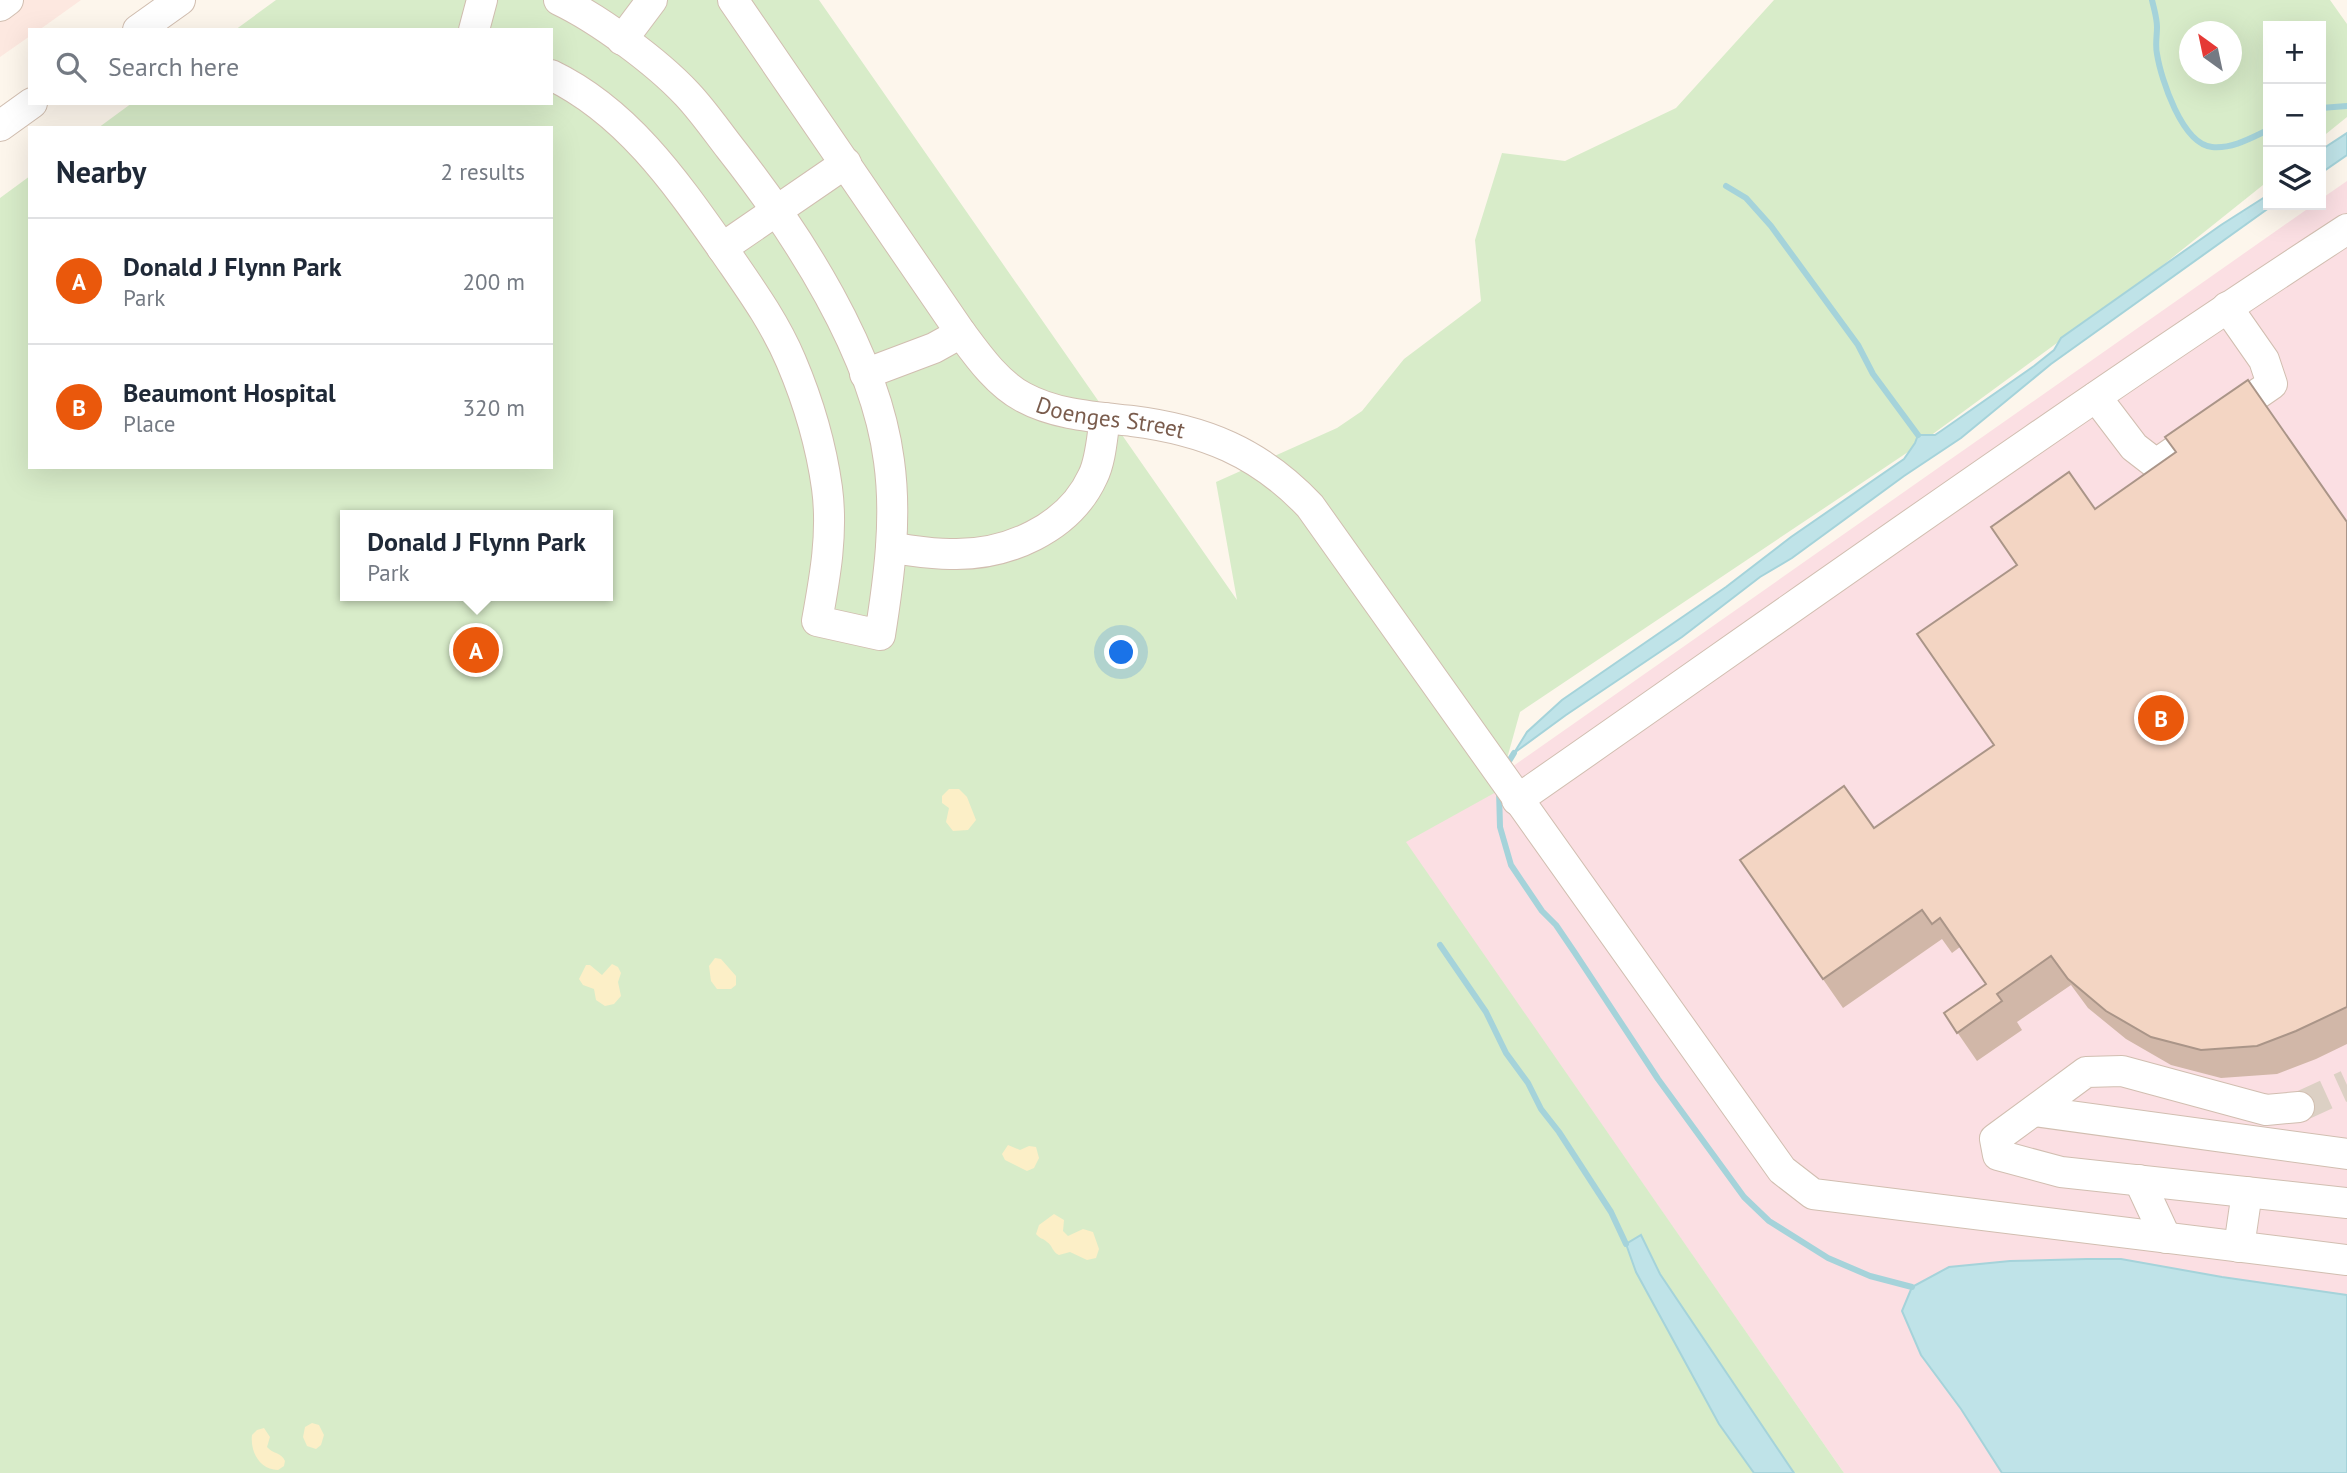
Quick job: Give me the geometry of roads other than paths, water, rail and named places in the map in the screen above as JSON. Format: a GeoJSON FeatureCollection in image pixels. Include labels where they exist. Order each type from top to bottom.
{"type":"FeatureCollection","features":[{"type":"Feature","properties":{"kind":"street"},"geometry":{"type":"LineString","coordinates":[[0,6],[8,0]]}},
{"type":"Feature","properties":{"kind":"street"},"geometry":{"type":"LineString","coordinates":[[141,28],[180,0]]}},
{"type":"Feature","properties":{"kind":"street"},"geometry":{"type":"LineString","coordinates":[[475,28],[482,0]]}},
{"type":"Feature","properties":{"kind":"street"},"geometry":{"type":"LineString","coordinates":[[553,76],[586,96],[624,125],[660,163],[764,309],[790,359],[819,442],[828,491],[829,546],[817,621],[880,635],[891,548],[893,504],[889,459],[865,374],[838,312],[809,260],[776,211],[687,93],[622,40],[559,0]]}},
{"type":"Feature","properties":{"kind":"street"},"geometry":{"type":"LineString","coordinates":[[622,40],[652,0]]}},
{"type":"Feature","properties":{"kind":"street","name":"Doenges Street"},"geometry":{"type":"LineString","coordinates":[[733,0],[961,333],[982,361],[1004,383],[1022,396],[1047,407],[1168,426],[1214,439],[1253,459],[1296,492],[1321,520],[1517,800],[1782,1170],[1813,1194],[2347,1260]]}},
{"type":"Feature","properties":{"kind":"street"},"geometry":{"type":"LineString","coordinates":[[0,126],[30,105]]}},
{"type":"Feature","properties":{"kind":"street"},"geometry":{"type":"LineString","coordinates":[[722,248],[846,163]]}},
{"type":"Feature","properties":{"kind":"street"},"geometry":{"type":"LineString","coordinates":[[1517,800],[2096,397],[2347,229]]}},
{"type":"Feature","properties":{"kind":"street"},"geometry":{"type":"LineString","coordinates":[[2096,397],[2134,447],[2156,464],[2272,384],[2264,360],[2227,307]]}},
{"type":"Feature","properties":{"kind":"street"},"geometry":{"type":"LineString","coordinates":[[865,374],[934,348],[961,333]]}},
{"type":"Feature","properties":{"kind":"street"},"geometry":{"type":"LineString","coordinates":[[891,548],[952,554],[1001,548],[1043,532],[1076,505],[1094,474],[1105,418]]}},
{"type":"Feature","properties":{"kind":"street"},"geometry":{"type":"LineString","coordinates":[[2299,1107],[2266,1110],[2122,1071],[2086,1072],[1996,1139],[1998,1155],[2061,1172],[2347,1203]]}},
{"type":"Feature","properties":{"kind":"street"},"geometry":{"type":"LineString","coordinates":[[2034,1111],[2347,1153]]}},
{"type":"Feature","properties":{"kind":"street"},"geometry":{"type":"LineString","coordinates":[[2139,1180],[2166,1238]]}},
{"type":"Feature","properties":{"kind":"street"},"geometry":{"type":"LineString","coordinates":[[2239,1247],[2248,1192]]}},
{"type":"Feature","properties":{"kind":"water"},"geometry":{"type":"Polygon","coordinates":[[[2347,133],[2347,155],[2326,170],[2326,147],[2347,133]]]}},
{"type":"Feature","properties":{"kind":"water"},"geometry":{"type":"Polygon","coordinates":[[[2263,198],[2263,210],[2266,210],[2051,364],[1961,438],[1792,558],[1760,577],[1682,637],[1514,753],[1527,732],[1562,700],[1904,459],[1918,435],[1935,435],[1941,431],[2034,366],[2054,350],[2061,338],[2263,198]]]}},
{"type":"Feature","properties":{"kind":"water"},"geometry":{"type":"Polygon","coordinates":[[[1641,1235],[1660,1274],[1794,1473],[1754,1473],[1719,1424],[1636,1272],[1626,1244],[1641,1235]]]}},
{"type":"Feature","properties":{"kind":"water"},"geometry":{"type":"Polygon","coordinates":[[[2121,1259],[2347,1295],[2347,1473],[2002,1473],[1961,1409],[1921,1355],[1902,1311],[1912,1287],[1949,1267],[2010,1261],[2121,1259]]]}},
{"type":"Feature","properties":{"kind":"waterway"},"geometry":{"type":"LineString","coordinates":[[2152,0],[2157,24],[2156,51],[2163,79],[2175,109],[2191,135],[2201,143],[2219,147],[2241,142],[2263,132]]}},
{"type":"Feature","properties":{"kind":"waterway"},"geometry":{"type":"LineString","coordinates":[[2326,108],[2347,106]]}},
{"type":"Feature","properties":{"kind":"waterway"},"geometry":{"type":"LineString","coordinates":[[1726,186],[1746,198],[1771,226],[1858,345],[1873,374],[1918,435]]}},
{"type":"Feature","properties":{"kind":"waterway"},"geometry":{"type":"LineString","coordinates":[[1506,766],[1514,753]]}},
{"type":"Feature","properties":{"kind":"waterway"},"geometry":{"type":"LineString","coordinates":[[1499,790],[1500,827],[1511,865],[1542,911],[1556,925],[1658,1079],[1744,1197],[1769,1221],[1828,1258],[1870,1276],[1912,1287]]}},
{"type":"Feature","properties":{"kind":"waterway"},"geometry":{"type":"LineString","coordinates":[[1440,945],[1486,1012],[1506,1053],[1528,1083],[1541,1109],[1611,1212],[1626,1244]]}},
{"type":"Feature","properties":{"kind":"tunnel"},"geometry":{"type":"LineString","coordinates":[[2299,1107],[2347,1085]]}},
{"type":"Feature","properties":{"kind":"place","name":"Donald J Flynn Park"},"geometry":{"type":"Point","coordinates":[476,650]}},
{"type":"Feature","properties":{"kind":"place","name":"Beaumont Hospital"},"geometry":{"type":"Point","coordinates":[2161,718]}}]}
